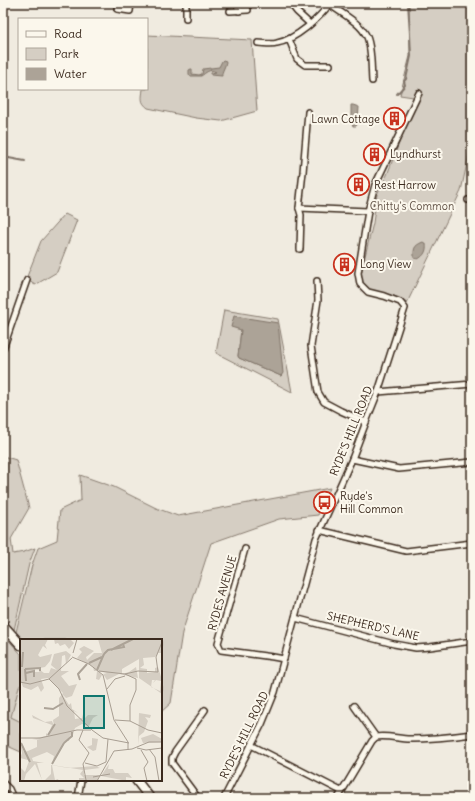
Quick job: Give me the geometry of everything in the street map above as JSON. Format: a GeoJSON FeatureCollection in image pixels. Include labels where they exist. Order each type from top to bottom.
{"type":"FeatureCollection","features":[{"type":"Feature","properties":{"kind":"main road"},"geometry":{"type":"LineString","coordinates":[[3,625],[20,644]]}},
{"type":"Feature","properties":{"kind":"main road"},"geometry":{"type":"LineString","coordinates":[[137,781],[150,798]]}},
{"type":"Feature","properties":{"kind":"street"},"geometry":{"type":"LineString","coordinates":[[118,3],[117,9],[130,11],[131,3]]}},
{"type":"Feature","properties":{"kind":"street"},"geometry":{"type":"LineString","coordinates":[[186,3],[186,18]]}},
{"type":"Feature","properties":{"kind":"street"},"geometry":{"type":"LineString","coordinates":[[238,3],[239,11]]}},
{"type":"Feature","properties":{"kind":"street"},"geometry":{"type":"LineString","coordinates":[[290,3],[310,24]]}},
{"type":"Feature","properties":{"kind":"street"},"geometry":{"type":"LineString","coordinates":[[258,44],[277,44],[289,39],[310,24],[329,4],[356,23],[366,36],[369,44],[372,81]]}},
{"type":"Feature","properties":{"kind":"street"},"geometry":{"type":"LineString","coordinates":[[230,11],[248,10]]}},
{"type":"Feature","properties":{"kind":"street"},"geometry":{"type":"LineString","coordinates":[[289,39],[296,59],[305,65],[330,65]]}},
{"type":"Feature","properties":{"kind":"street","name":"RYDE'S HILL ROAD"},"geometry":{"type":"LineString","coordinates":[[224,798],[252,746],[272,702],[319,530],[352,459],[378,392],[405,308],[400,302],[368,292],[360,284],[358,273],[368,211],[375,185],[419,93]]}},
{"type":"Feature","properties":{"kind":"street"},"geometry":{"type":"LineString","coordinates":[[300,249],[301,215],[299,208],[308,112]]}},
{"type":"Feature","properties":{"kind":"street"},"geometry":{"type":"LineString","coordinates":[[299,208],[368,211]]}},
{"type":"Feature","properties":{"kind":"street"},"geometry":{"type":"LineString","coordinates":[[3,349],[27,280]]}},
{"type":"Feature","properties":{"kind":"street"},"geometry":{"type":"LineString","coordinates":[[317,281],[318,300],[311,346],[318,392],[324,402],[366,422]]}},
{"type":"Feature","properties":{"kind":"street"},"geometry":{"type":"LineString","coordinates":[[378,392],[472,384]]}},
{"type":"Feature","properties":{"kind":"street"},"geometry":{"type":"LineString","coordinates":[[352,459],[400,469],[472,462]]}},
{"type":"Feature","properties":{"kind":"street"},"geometry":{"type":"LineString","coordinates":[[319,530],[406,551],[472,543]]}},
{"type":"Feature","properties":{"kind":"street","name":"RYDES AVENUE"},"geometry":{"type":"LineString","coordinates":[[245,549],[218,642],[221,650],[284,659]]}},
{"type":"Feature","properties":{"kind":"street","name":"SHEPHERD'S LANE"},"geometry":{"type":"LineString","coordinates":[[295,618],[394,644],[416,648],[472,641]]}},
{"type":"Feature","properties":{"kind":"street"},"geometry":{"type":"LineString","coordinates":[[354,706],[376,737]]}},
{"type":"Feature","properties":{"kind":"street"},"geometry":{"type":"LineString","coordinates":[[198,798],[172,763],[172,758],[205,710]]}},
{"type":"Feature","properties":{"kind":"street"},"geometry":{"type":"LineString","coordinates":[[338,798],[376,737],[382,736],[400,739],[424,739],[472,734]]}},
{"type":"Feature","properties":{"kind":"street"},"geometry":{"type":"LineString","coordinates":[[252,746],[341,791]]}},
{"type":"Feature","properties":{"kind":"street"},"geometry":{"type":"LineString","coordinates":[[78,798],[81,781]]}},
{"type":"Feature","properties":{"kind":"street"},"geometry":{"type":"LineString","coordinates":[[3,783],[9,789],[13,798]]}},
{"type":"Feature","properties":{"kind":"shaded area"},"geometry":{"type":"Polygon","coordinates":[[[20,686],[20,722],[11,718],[20,686]]]}},
{"type":"Feature","properties":{"kind":"green space","name":"Chitty's Common"},"geometry":{"type":"Polygon","coordinates":[[[409,3],[472,3],[472,140],[461,191],[407,303],[394,296],[372,291],[363,282],[361,273],[373,223],[377,194],[387,175],[407,122],[420,98],[400,95],[410,56],[409,3]]]}},
{"type":"Feature","properties":{"kind":"green space"},"geometry":{"type":"Polygon","coordinates":[[[148,35],[252,40],[257,111],[221,121],[196,118],[148,108],[144,104],[142,97],[143,90],[148,90],[148,35]]]}},
{"type":"Feature","properties":{"kind":"green space"},"geometry":{"type":"Polygon","coordinates":[[[65,214],[77,220],[57,272],[35,285],[26,279],[41,241],[65,214]]]}},
{"type":"Feature","properties":{"kind":"green space"},"geometry":{"type":"Polygon","coordinates":[[[224,310],[278,319],[292,392],[216,353],[224,310]],[[241,330],[239,358],[281,376],[282,375],[241,330]]]}},
{"type":"Feature","properties":{"kind":"green space"},"geometry":{"type":"Polygon","coordinates":[[[3,456],[16,460],[29,508],[11,539],[13,554],[35,548],[29,564],[14,630],[3,617],[3,456]]]}},
{"type":"Feature","properties":{"kind":"green space"},"geometry":{"type":"Polygon","coordinates":[[[80,475],[114,487],[156,508],[178,516],[330,488],[318,515],[279,519],[211,543],[182,633],[171,703],[162,711],[162,639],[22,639],[16,632],[32,565],[38,548],[57,540],[60,510],[81,500],[80,475]]]}},
{"type":"Feature","properties":{"kind":"green space"},"geometry":{"type":"Polygon","coordinates":[[[3,634],[20,653],[20,686],[11,717],[20,722],[20,752],[3,744],[3,634]]]}},
{"type":"Feature","properties":{"kind":"water"},"geometry":{"type":"Polygon","coordinates":[[[223,60],[226,61],[222,76],[211,75],[211,73],[216,72],[211,71],[208,71],[201,76],[190,76],[189,74],[189,70],[191,69],[192,74],[199,75],[202,74],[203,69],[219,67],[223,60]]]}},
{"type":"Feature","properties":{"kind":"water"},"geometry":{"type":"Polygon","coordinates":[[[351,105],[359,107],[358,123],[356,126],[353,126],[351,122],[351,105]]]}},
{"type":"Feature","properties":{"kind":"water"},"geometry":{"type":"Polygon","coordinates":[[[423,242],[426,244],[425,253],[418,259],[414,258],[415,248],[423,242]]]}},
{"type":"Feature","properties":{"kind":"water"},"geometry":{"type":"Polygon","coordinates":[[[234,316],[278,323],[283,373],[281,376],[239,358],[241,330],[231,327],[234,316]]]}},
{"type":"Feature","properties":{"kind":"waterway"},"geometry":{"type":"LineString","coordinates":[[408,3],[410,34]]}},
{"type":"Feature","properties":{"kind":"waterway"},"geometry":{"type":"LineString","coordinates":[[397,94],[405,85],[404,81],[406,79],[411,56],[410,35]]}},
{"type":"Feature","properties":{"kind":"waterway"},"geometry":{"type":"LineString","coordinates":[[3,157],[25,161]]}},
{"type":"Feature","properties":{"kind":"place","name":"Lawn Cottage"},"geometry":{"type":"Point","coordinates":[395,119]}},
{"type":"Feature","properties":{"kind":"place","name":"Lyndhurst"},"geometry":{"type":"Point","coordinates":[375,154]}},
{"type":"Feature","properties":{"kind":"place","name":"Rest Harrow"},"geometry":{"type":"Point","coordinates":[359,185]}},
{"type":"Feature","properties":{"kind":"place","name":"Long View"},"geometry":{"type":"Point","coordinates":[345,264]}},
{"type":"Feature","properties":{"kind":"place","name":"Ryde's Hill Common"},"geometry":{"type":"Point","coordinates":[325,502]}}]}
